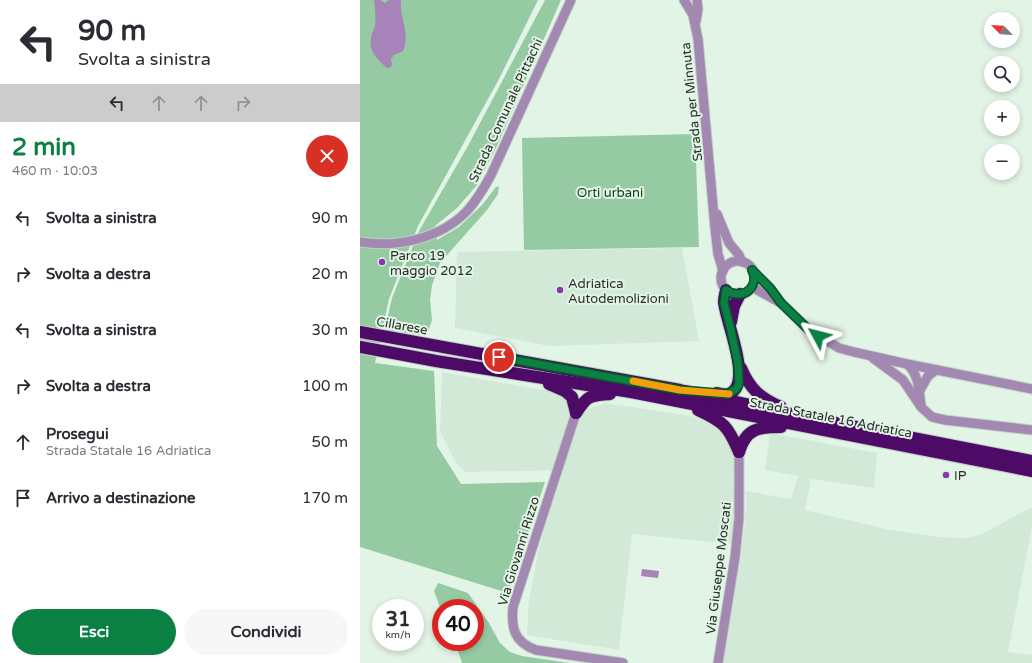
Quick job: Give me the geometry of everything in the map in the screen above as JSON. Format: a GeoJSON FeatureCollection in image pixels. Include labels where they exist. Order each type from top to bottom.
{"type":"FeatureCollection","features":[{"type":"Feature","properties":{"kind":"highway"},"geometry":{"type":"LineString","coordinates":[[678,395],[728,394],[736,389],[739,384],[738,363],[724,303],[726,290]]}},
{"type":"Feature","properties":{"kind":"highway"},"geometry":{"type":"LineString","coordinates":[[730,326],[734,306],[740,294]]}},
{"type":"Feature","properties":{"kind":"highway","name":"Cillarese"},"geometry":{"type":"LineString","coordinates":[[360,332],[439,346]]}},
{"type":"Feature","properties":{"kind":"highway","name":"Strada Statale 16 Adriatica"},"geometry":{"type":"LineString","coordinates":[[439,346],[678,395],[1032,471]]}},
{"type":"Feature","properties":{"kind":"highway","name":"Strada Statale 16 Adriatica"},"geometry":{"type":"LineString","coordinates":[[360,347],[436,361],[630,392],[678,395]]}},
{"type":"Feature","properties":{"kind":"highway"},"geometry":{"type":"LineString","coordinates":[[738,363],[747,382],[758,394],[765,400],[805,422]]}},
{"type":"Feature","properties":{"kind":"highway"},"geometry":{"type":"LineString","coordinates":[[521,375],[565,391],[572,397],[576,413]]}},
{"type":"Feature","properties":{"kind":"highway"},"geometry":{"type":"LineString","coordinates":[[576,413],[583,401],[591,395],[630,392]]}},
{"type":"Feature","properties":{"kind":"highway"},"geometry":{"type":"LineString","coordinates":[[678,395],[717,418],[726,427],[739,452]]}},
{"type":"Feature","properties":{"kind":"highway"},"geometry":{"type":"LineString","coordinates":[[739,452],[746,435],[755,430],[764,427],[805,422]]}},
{"type":"Feature","properties":{"kind":"highway","name":"Strada Statale 16 Adriatica"},"geometry":{"type":"LineString","coordinates":[[805,422],[1032,461]]}},
{"type":"Feature","properties":{"kind":"street","name":"Strada Comunale Pittachi"},"geometry":{"type":"LineString","coordinates":[[360,242],[375,244],[400,243],[420,238],[452,223],[466,212],[485,186],[571,0]]}},
{"type":"Feature","properties":{"kind":"street","name":"Strada per Minnuta"},"geometry":{"type":"LineString","coordinates":[[684,0],[693,15],[698,39],[718,254],[723,271]]}},
{"type":"Feature","properties":{"kind":"street"},"geometry":{"type":"LineString","coordinates":[[695,25],[698,9],[697,0]]}},
{"type":"Feature","properties":{"kind":"street","name":"Strada per Minnuta"},"geometry":{"type":"LineString","coordinates":[[714,203],[718,219],[730,243],[739,255],[742,262]]}},
{"type":"Feature","properties":{"kind":"street"},"geometry":{"type":"LineString","coordinates":[[752,270],[754,278],[752,287],[740,294],[730,293],[726,290],[721,279],[726,266],[736,261],[746,263],[770,288],[781,303],[809,330],[839,348],[907,364],[1032,389]]}},
{"type":"Feature","properties":{"kind":"street"},"geometry":{"type":"LineString","coordinates":[[752,287],[781,303]]}},
{"type":"Feature","properties":{"kind":"street"},"geometry":{"type":"LineString","coordinates":[[870,356],[903,380],[921,406],[932,417],[1032,430]]}},
{"type":"Feature","properties":{"kind":"street"},"geometry":{"type":"LineString","coordinates":[[907,364],[904,371],[908,386]]}},
{"type":"Feature","properties":{"kind":"street"},"geometry":{"type":"LineString","coordinates":[[907,364],[912,369],[916,378],[921,406]]}},
{"type":"Feature","properties":{"kind":"street"},"geometry":{"type":"LineString","coordinates":[[919,392],[928,376],[936,370]]}},
{"type":"Feature","properties":{"kind":"street","name":"Via Giovanni Rizzo"},"geometry":{"type":"LineString","coordinates":[[576,413],[513,607],[511,622],[517,636],[526,646],[536,650],[623,663]]}},
{"type":"Feature","properties":{"kind":"street","name":"Via Giuseppe Moscati"},"geometry":{"type":"LineString","coordinates":[[718,663],[739,518],[739,452]]}},
{"type":"Feature","properties":{"kind":"shaded area"},"geometry":{"type":"Polygon","coordinates":[[[374,0],[380,0],[385,3],[389,0],[401,0],[406,38],[405,45],[403,51],[394,55],[391,59],[391,67],[387,68],[372,51],[370,43],[375,26],[374,0]]]}},
{"type":"Feature","properties":{"kind":"shaded area"},"geometry":{"type":"Polygon","coordinates":[[[682,248],[699,341],[549,346],[455,328],[457,252],[682,248]]]}},
{"type":"Feature","properties":{"kind":"shaded area"},"geometry":{"type":"Polygon","coordinates":[[[442,372],[554,392],[585,410],[605,403],[690,416],[706,421],[716,427],[724,436],[734,455],[733,489],[737,493],[733,544],[632,534],[619,650],[527,635],[529,600],[539,548],[564,470],[466,472],[456,463],[440,431],[442,372]]]}},
{"type":"Feature","properties":{"kind":"shaded area"},"geometry":{"type":"Polygon","coordinates":[[[770,433],[877,453],[874,488],[811,479],[805,510],[886,529],[937,537],[964,538],[980,535],[1032,507],[1032,527],[1008,652],[1032,655],[1032,663],[723,663],[742,545],[747,504],[745,491],[791,499],[798,476],[765,470],[770,433]]]}},
{"type":"Feature","properties":{"kind":"shaded area"},"geometry":{"type":"Polygon","coordinates":[[[642,569],[659,571],[658,578],[641,576],[642,569]]]}},
{"type":"Feature","properties":{"kind":"green space","name":"Parco 19 maggio 2012"},"geometry":{"type":"Polygon","coordinates":[[[360,0],[538,0],[499,79],[418,226],[389,299],[375,363],[434,371],[437,446],[461,484],[545,482],[508,593],[360,547],[360,0]]]}},
{"type":"Feature","properties":{"kind":"green space"},"geometry":{"type":"Polygon","coordinates":[[[545,0],[561,0],[497,146],[477,185],[457,208],[435,226],[437,240],[459,227],[482,205],[496,187],[499,186],[498,194],[487,210],[440,263],[432,285],[430,300],[432,320],[428,332],[419,335],[387,330],[386,324],[392,298],[419,231],[469,144],[545,0]]]}},
{"type":"Feature","properties":{"kind":"green space","name":"Orti urbani"},"geometry":{"type":"Polygon","coordinates":[[[695,134],[699,247],[524,250],[522,138],[695,134]]]}},
{"type":"Feature","properties":{"kind":"green space"},"geometry":{"type":"Polygon","coordinates":[[[438,583],[468,593],[472,599],[437,599],[434,591],[438,583]]]}},
{"type":"Feature","properties":{"kind":"green space"},"geometry":{"type":"Polygon","coordinates":[[[484,616],[500,643],[510,652],[522,656],[570,663],[462,663],[458,651],[484,651],[484,616]]]}},
{"type":"Feature","properties":{"kind":"slow traffic"},"geometry":{"type":"LineString","coordinates":[[633,381],[680,390],[729,394]]}},
{"type":"Feature","properties":{"kind":"place","name":"Parco 19 maggio 2012"},"geometry":{"type":"Point","coordinates":[382,262]}},
{"type":"Feature","properties":{"kind":"place","name":"Adriatica Autodemolizioni"},"geometry":{"type":"Point","coordinates":[560,290]}},
{"type":"Feature","properties":{"kind":"place","name":"IP"},"geometry":{"type":"Point","coordinates":[946,475]}},
{"type":"Feature","properties":{"kind":"route"},"geometry":{"type":"LineString","coordinates":[[499,357],[680,390],[728,394],[736,389],[739,384],[738,363],[724,298],[726,290],[730,293],[740,294],[748,291],[752,287],[754,283],[754,274],[752,270],[770,288],[781,303],[809,330],[818,336]]}}]}
